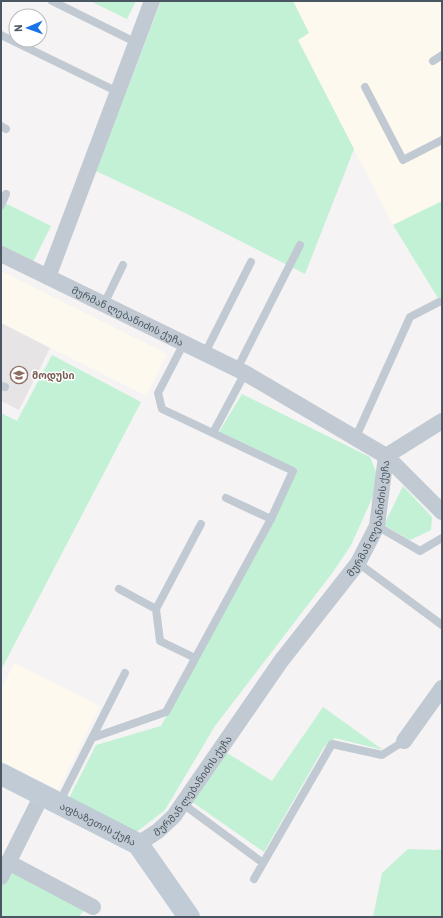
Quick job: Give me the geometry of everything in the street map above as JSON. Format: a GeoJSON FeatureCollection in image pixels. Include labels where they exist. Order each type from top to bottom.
{"type":"FeatureCollection","features":[{"type":"Feature","properties":{"kind":"street"},"geometry":{"type":"LineString","coordinates":[[48,277],[152,1]]}},
{"type":"Feature","properties":{"kind":"street","name":"მურმან ლებანიძის ქუჩა"},"geometry":{"type":"LineString","coordinates":[[1,254],[241,371],[386,456],[377,526],[358,563],[281,661],[174,816],[158,830],[138,844]]}},
{"type":"Feature","properties":{"kind":"street"},"geometry":{"type":"LineString","coordinates":[[442,421],[386,456],[442,512]]}},
{"type":"Feature","properties":{"kind":"street"},"geometry":{"type":"LineString","coordinates":[[404,741],[442,688]]}},
{"type":"Feature","properties":{"kind":"street","name":"აფხაზეთის ქუჩა"},"geometry":{"type":"LineString","coordinates":[[1,774],[138,844],[188,917]]}},
{"type":"Feature","properties":{"kind":"street"},"geometry":{"type":"LineString","coordinates":[[1,877],[8,862],[50,799]]}},
{"type":"Feature","properties":{"kind":"street"},"geometry":{"type":"LineString","coordinates":[[8,862],[93,908]]}},
{"type":"Feature","properties":{"kind":"lane"},"geometry":{"type":"LineString","coordinates":[[52,1],[137,43]]}},
{"type":"Feature","properties":{"kind":"lane"},"geometry":{"type":"LineString","coordinates":[[1,35],[118,92]]}},
{"type":"Feature","properties":{"kind":"lane"},"geometry":{"type":"LineString","coordinates":[[433,61],[442,55]]}},
{"type":"Feature","properties":{"kind":"lane"},"geometry":{"type":"LineString","coordinates":[[365,87],[403,160],[442,140]]}},
{"type":"Feature","properties":{"kind":"lane"},"geometry":{"type":"LineString","coordinates":[[1,205],[6,194]]}},
{"type":"Feature","properties":{"kind":"lane"},"geometry":{"type":"LineString","coordinates":[[213,433],[300,245]]}},
{"type":"Feature","properties":{"kind":"lane"},"geometry":{"type":"LineString","coordinates":[[205,354],[251,262]]}},
{"type":"Feature","properties":{"kind":"lane"},"geometry":{"type":"LineString","coordinates":[[104,304],[123,265]]}},
{"type":"Feature","properties":{"kind":"lane"},"geometry":{"type":"LineString","coordinates":[[356,439],[410,317],[438,302],[442,302]]}},
{"type":"Feature","properties":{"kind":"lane"},"geometry":{"type":"LineString","coordinates":[[92,738],[166,712],[271,519],[293,471],[162,409],[158,393],[184,343]]}},
{"type":"Feature","properties":{"kind":"lane"},"geometry":{"type":"LineString","coordinates":[[226,498],[271,519]]}},
{"type":"Feature","properties":{"kind":"lane"},"geometry":{"type":"LineString","coordinates":[[195,658],[160,640],[156,609],[201,524]]}},
{"type":"Feature","properties":{"kind":"lane"},"geometry":{"type":"LineString","coordinates":[[377,526],[420,551],[442,538]]}},
{"type":"Feature","properties":{"kind":"lane"},"geometry":{"type":"LineString","coordinates":[[358,563],[442,625]]}},
{"type":"Feature","properties":{"kind":"lane"},"geometry":{"type":"LineString","coordinates":[[119,589],[156,609]]}},
{"type":"Feature","properties":{"kind":"lane"},"geometry":{"type":"LineString","coordinates":[[50,799],[92,738],[125,673]]}},
{"type":"Feature","properties":{"kind":"lane"},"geometry":{"type":"LineString","coordinates":[[254,878],[332,744],[382,755],[404,741]]}},
{"type":"Feature","properties":{"kind":"lane"},"geometry":{"type":"LineString","coordinates":[[183,804],[263,863]]}},
{"type":"Feature","properties":{"kind":"shaded area"},"geometry":{"type":"Polygon","coordinates":[[[293,1],[442,1],[442,201],[393,225],[298,40],[309,33],[293,1]]]}},
{"type":"Feature","properties":{"kind":"shaded area"},"geometry":{"type":"Polygon","coordinates":[[[1,271],[167,354],[146,396],[1,323],[1,271]]]}},
{"type":"Feature","properties":{"kind":"shaded area","name":"მოდუსი"},"geometry":{"type":"Polygon","coordinates":[[[1,323],[50,348],[19,410],[1,401],[1,323]]]}},
{"type":"Feature","properties":{"kind":"shaded area"},"geometry":{"type":"Polygon","coordinates":[[[14,663],[100,706],[58,790],[1,761],[1,690],[14,663]]]}},
{"type":"Feature","properties":{"kind":"green space"},"geometry":{"type":"Polygon","coordinates":[[[90,1],[136,1],[127,19],[90,1]]]}},
{"type":"Feature","properties":{"kind":"green space"},"geometry":{"type":"Polygon","coordinates":[[[161,1],[293,1],[309,33],[298,40],[354,149],[305,274],[185,213],[96,171],[161,1]]]}},
{"type":"Feature","properties":{"kind":"green space"},"geometry":{"type":"Polygon","coordinates":[[[1,201],[51,226],[32,264],[1,249],[1,201]]]}},
{"type":"Feature","properties":{"kind":"green space"},"geometry":{"type":"Polygon","coordinates":[[[442,201],[442,298],[438,298],[393,225],[442,201]]]}},
{"type":"Feature","properties":{"kind":"green space"},"geometry":{"type":"Polygon","coordinates":[[[52,355],[141,402],[1,670],[1,413],[17,421],[52,355]]]}},
{"type":"Feature","properties":{"kind":"green space"},"geometry":{"type":"Polygon","coordinates":[[[242,394],[370,457],[380,481],[351,545],[333,572],[215,726],[165,810],[134,834],[68,800],[96,745],[161,726],[275,516],[297,469],[219,432],[242,394]]]}},
{"type":"Feature","properties":{"kind":"green space"},"geometry":{"type":"Polygon","coordinates":[[[403,486],[432,517],[431,530],[410,540],[384,525],[403,486]]]}},
{"type":"Feature","properties":{"kind":"green space"},"geometry":{"type":"Polygon","coordinates":[[[323,707],[383,750],[335,738],[324,747],[264,852],[191,801],[224,751],[272,781],[323,707]]]}},
{"type":"Feature","properties":{"kind":"green space"},"geometry":{"type":"Polygon","coordinates":[[[408,849],[442,849],[442,917],[373,917],[382,873],[408,849]]]}},
{"type":"Feature","properties":{"kind":"green space"},"geometry":{"type":"Polygon","coordinates":[[[10,869],[87,908],[78,917],[1,917],[1,887],[10,869]]]}},
{"type":"Feature","properties":{"kind":"place","name":"მოდუსი"},"geometry":{"type":"Point","coordinates":[19,375]}}]}
